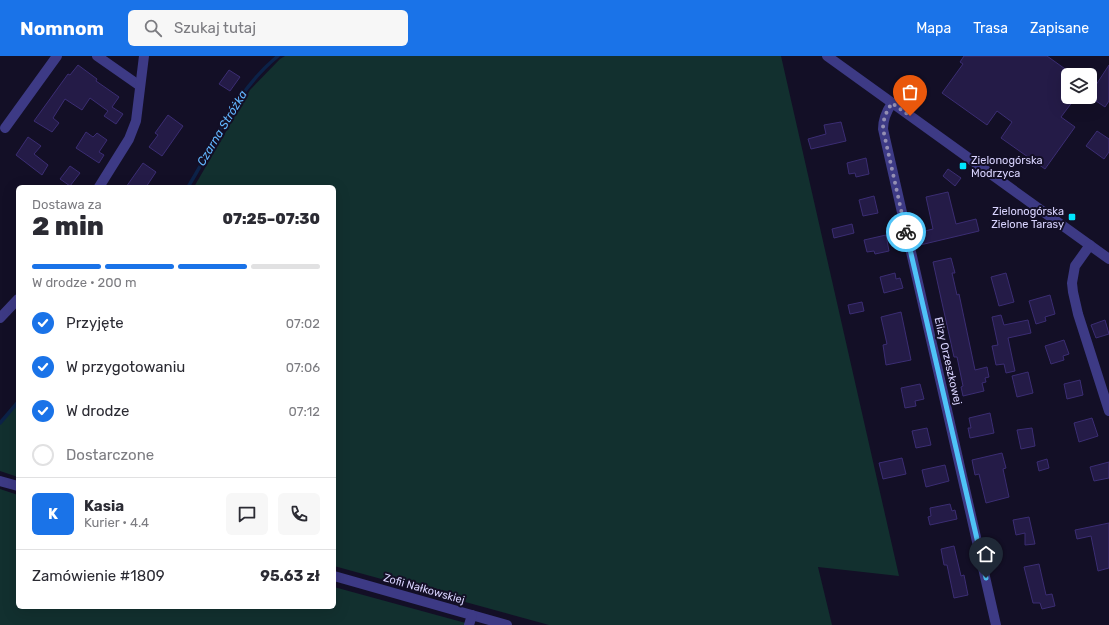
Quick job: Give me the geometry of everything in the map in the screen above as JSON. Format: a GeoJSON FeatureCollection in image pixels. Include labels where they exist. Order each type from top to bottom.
{"type":"FeatureCollection","features":[{"type":"Feature","properties":{"kind":"street"},"geometry":{"type":"LineString","coordinates":[[5,128],[57,56]]}},
{"type":"Feature","properties":{"kind":"street"},"geometry":{"type":"LineString","coordinates":[[97,56],[140,86]]}},
{"type":"Feature","properties":{"kind":"street"},"geometry":{"type":"LineString","coordinates":[[100,185],[129,139],[136,121],[144,56]]}},
{"type":"Feature","properties":{"kind":"street"},"geometry":{"type":"LineString","coordinates":[[827,56],[1109,259]]}},
{"type":"Feature","properties":{"kind":"street","name":"Elizy Orzeszkowej"},"geometry":{"type":"LineString","coordinates":[[892,103],[884,117],[883,129],[996,625]]}},
{"type":"Feature","properties":{"kind":"street"},"geometry":{"type":"LineString","coordinates":[[1090,246],[1075,266],[1072,283],[1073,292],[1078,314],[1109,411]]}},
{"type":"Feature","properties":{"kind":"street"},"geometry":{"type":"LineString","coordinates":[[0,318],[16,301]]}},
{"type":"Feature","properties":{"kind":"street"},"geometry":{"type":"LineString","coordinates":[[0,481],[16,485]]}},
{"type":"Feature","properties":{"kind":"street","name":"Zofii Nałkowskiej"},"geometry":{"type":"LineString","coordinates":[[336,577],[471,620],[507,625]]}},
{"type":"Feature","properties":{"kind":"green space"},"geometry":{"type":"Polygon","coordinates":[[[285,56],[781,56],[899,576],[818,567],[832,625],[549,625],[336,567],[336,185],[195,185],[250,90],[280,59],[285,56]]]}},
{"type":"Feature","properties":{"kind":"green space"},"geometry":{"type":"Polygon","coordinates":[[[16,405],[16,476],[0,471],[0,421],[16,405]]]}},
{"type":"Feature","properties":{"kind":"green space"},"geometry":{"type":"Polygon","coordinates":[[[0,489],[16,494],[16,609],[336,609],[336,588],[473,625],[0,625],[0,489]]]}},
{"type":"Feature","properties":{"kind":"building"},"geometry":{"type":"Polygon","coordinates":[[[964,56],[1047,56],[1064,68],[1061,68],[1061,104],[1071,104],[1061,117],[1075,127],[1045,169],[1001,138],[1012,122],[997,111],[987,125],[942,93],[963,64],[960,62],[964,56]]]}},
{"type":"Feature","properties":{"kind":"building"},"geometry":{"type":"Polygon","coordinates":[[[78,65],[97,79],[96,81],[119,97],[112,107],[123,114],[116,124],[104,116],[108,111],[90,98],[82,110],[65,99],[53,118],[59,123],[52,132],[34,121],[68,74],[70,75],[78,65]]]}},
{"type":"Feature","properties":{"kind":"building"},"geometry":{"type":"Polygon","coordinates":[[[1109,65],[1109,101],[1105,107],[1097,102],[1097,83],[1109,65]]]}},
{"type":"Feature","properties":{"kind":"building"},"geometry":{"type":"Polygon","coordinates":[[[229,70],[240,77],[230,91],[219,84],[229,70]]]}},
{"type":"Feature","properties":{"kind":"building"},"geometry":{"type":"Polygon","coordinates":[[[168,115],[183,126],[162,156],[149,147],[158,135],[155,133],[168,115]]]}},
{"type":"Feature","properties":{"kind":"building"},"geometry":{"type":"Polygon","coordinates":[[[841,122],[846,141],[811,149],[808,139],[826,134],[824,125],[841,122]]]}},
{"type":"Feature","properties":{"kind":"building"},"geometry":{"type":"Polygon","coordinates":[[[1097,131],[1109,139],[1109,152],[1104,159],[1086,146],[1097,131]]]}},
{"type":"Feature","properties":{"kind":"building"},"geometry":{"type":"Polygon","coordinates":[[[86,132],[93,137],[97,133],[107,140],[99,152],[104,155],[99,163],[76,148],[86,132]]]}},
{"type":"Feature","properties":{"kind":"building"},"geometry":{"type":"Polygon","coordinates":[[[28,137],[41,146],[34,154],[48,165],[42,175],[16,155],[28,137]]]}},
{"type":"Feature","properties":{"kind":"building"},"geometry":{"type":"Polygon","coordinates":[[[866,158],[869,174],[856,177],[855,173],[849,174],[847,163],[866,158]]]}},
{"type":"Feature","properties":{"kind":"building"},"geometry":{"type":"Polygon","coordinates":[[[143,163],[156,172],[147,185],[127,185],[143,163]]]}},
{"type":"Feature","properties":{"kind":"building"},"geometry":{"type":"Polygon","coordinates":[[[70,166],[80,173],[71,185],[60,179],[70,166]]]}},
{"type":"Feature","properties":{"kind":"building"},"geometry":{"type":"Polygon","coordinates":[[[948,169],[961,178],[955,186],[943,176],[948,169]]]}},
{"type":"Feature","properties":{"kind":"building"},"geometry":{"type":"Polygon","coordinates":[[[948,192],[956,224],[976,219],[979,231],[920,245],[917,233],[933,229],[926,197],[948,192]]]}},
{"type":"Feature","properties":{"kind":"building"},"geometry":{"type":"Polygon","coordinates":[[[874,196],[878,213],[863,216],[859,200],[874,196]]]}},
{"type":"Feature","properties":{"kind":"building"},"geometry":{"type":"Polygon","coordinates":[[[852,224],[854,233],[834,238],[832,229],[852,224]]]}},
{"type":"Feature","properties":{"kind":"building"},"geometry":{"type":"Polygon","coordinates":[[[886,235],[889,251],[875,254],[874,251],[867,252],[864,240],[886,235]]]}},
{"type":"Feature","properties":{"kind":"building"},"geometry":{"type":"Polygon","coordinates":[[[951,258],[955,273],[952,273],[957,295],[959,294],[975,370],[987,367],[989,377],[985,378],[986,382],[982,383],[984,391],[963,396],[961,387],[963,386],[957,357],[954,357],[933,262],[951,258]]]}},
{"type":"Feature","properties":{"kind":"building"},"geometry":{"type":"Polygon","coordinates":[[[895,273],[896,279],[900,278],[903,288],[884,293],[880,277],[895,273]]]}},
{"type":"Feature","properties":{"kind":"building"},"geometry":{"type":"Polygon","coordinates":[[[1006,273],[1014,302],[999,306],[991,277],[1006,273]]]}},
{"type":"Feature","properties":{"kind":"building"},"geometry":{"type":"Polygon","coordinates":[[[1050,295],[1055,314],[1045,317],[1046,321],[1036,324],[1029,301],[1050,295]]]}},
{"type":"Feature","properties":{"kind":"building"},"geometry":{"type":"Polygon","coordinates":[[[862,302],[864,311],[850,314],[848,305],[862,302]]]}},
{"type":"Feature","properties":{"kind":"building"},"geometry":{"type":"Polygon","coordinates":[[[901,312],[911,360],[886,365],[883,345],[887,344],[881,317],[901,312]]]}},
{"type":"Feature","properties":{"kind":"building"},"geometry":{"type":"Polygon","coordinates":[[[1001,315],[1004,325],[1028,320],[1031,333],[1008,338],[1015,371],[1006,373],[1004,364],[996,365],[992,346],[998,345],[992,317],[1001,315]]]}},
{"type":"Feature","properties":{"kind":"building"},"geometry":{"type":"Polygon","coordinates":[[[1105,320],[1109,334],[1096,338],[1091,325],[1105,320]]]}},
{"type":"Feature","properties":{"kind":"building"},"geometry":{"type":"Polygon","coordinates":[[[1064,340],[1069,354],[1063,356],[1064,360],[1051,364],[1045,346],[1064,340]]]}},
{"type":"Feature","properties":{"kind":"building"},"geometry":{"type":"Polygon","coordinates":[[[1028,372],[1033,393],[1017,397],[1012,376],[1028,372]]]}},
{"type":"Feature","properties":{"kind":"building"},"geometry":{"type":"Polygon","coordinates":[[[1080,380],[1083,395],[1067,399],[1064,384],[1080,380]]]}},
{"type":"Feature","properties":{"kind":"building"},"geometry":{"type":"Polygon","coordinates":[[[920,384],[924,399],[915,401],[916,406],[905,408],[901,388],[920,384]]]}},
{"type":"Feature","properties":{"kind":"building"},"geometry":{"type":"Polygon","coordinates":[[[990,413],[994,433],[970,438],[968,428],[971,428],[969,418],[990,413]]]}},
{"type":"Feature","properties":{"kind":"building"},"geometry":{"type":"Polygon","coordinates":[[[1092,418],[1098,436],[1079,442],[1074,423],[1092,418]]]}},
{"type":"Feature","properties":{"kind":"building"},"geometry":{"type":"Polygon","coordinates":[[[927,428],[931,445],[916,448],[912,431],[927,428]]]}},
{"type":"Feature","properties":{"kind":"building"},"geometry":{"type":"Polygon","coordinates":[[[1032,428],[1035,446],[1021,449],[1017,430],[1032,428]]]}},
{"type":"Feature","properties":{"kind":"building"},"geometry":{"type":"Polygon","coordinates":[[[1002,453],[1006,468],[1003,469],[1009,497],[986,503],[979,474],[975,475],[972,460],[1002,453]]]}},
{"type":"Feature","properties":{"kind":"building"},"geometry":{"type":"Polygon","coordinates":[[[902,458],[906,474],[883,479],[879,463],[902,458]]]}},
{"type":"Feature","properties":{"kind":"building"},"geometry":{"type":"Polygon","coordinates":[[[1047,459],[1049,468],[1039,471],[1037,462],[1047,459]]]}},
{"type":"Feature","properties":{"kind":"building"},"geometry":{"type":"Polygon","coordinates":[[[1109,462],[1109,478],[1094,481],[1090,467],[1109,462]]]}},
{"type":"Feature","properties":{"kind":"building"},"geometry":{"type":"Polygon","coordinates":[[[945,465],[949,481],[926,487],[922,470],[945,465]]]}},
{"type":"Feature","properties":{"kind":"building"},"geometry":{"type":"Polygon","coordinates":[[[950,504],[952,511],[955,510],[957,519],[930,525],[928,517],[931,516],[930,508],[950,504]]]}},
{"type":"Feature","properties":{"kind":"building"},"geometry":{"type":"Polygon","coordinates":[[[1029,517],[1035,544],[1025,545],[1025,533],[1016,535],[1013,520],[1029,517]]]}},
{"type":"Feature","properties":{"kind":"building"},"geometry":{"type":"Polygon","coordinates":[[[1109,523],[1109,568],[1098,571],[1091,536],[1077,539],[1075,530],[1109,523]]]}},
{"type":"Feature","properties":{"kind":"building"},"geometry":{"type":"Polygon","coordinates":[[[954,546],[961,576],[964,575],[968,595],[954,598],[947,565],[944,565],[941,549],[954,546]]]}},
{"type":"Feature","properties":{"kind":"building"},"geometry":{"type":"Polygon","coordinates":[[[1039,564],[1046,595],[1052,594],[1055,606],[1042,609],[1040,603],[1033,603],[1024,567],[1039,564]]]}},
{"type":"Feature","properties":{"kind":"waterway","name":"Czarna Stróżka"},"geometry":{"type":"LineString","coordinates":[[189,185],[227,117],[249,85],[278,56]]}},
{"type":"Feature","properties":{"kind":"waterway","name":"Czarna Stróżka"},"geometry":{"type":"LineString","coordinates":[[0,423],[16,404]]}},
{"type":"Feature","properties":{"kind":"way so far"},"geometry":{"type":"LineString","coordinates":[[906,232],[883,129],[883,121],[892,103],[910,116]]}},
{"type":"Feature","properties":{"kind":"place","name":"Zielonogórska Modrzyca"},"geometry":{"type":"Point","coordinates":[963,166]}},
{"type":"Feature","properties":{"kind":"place","name":"Zielonogórska Zielone Tarasy"},"geometry":{"type":"Point","coordinates":[1072,217]}},
{"type":"Feature","properties":{"kind":"route"},"geometry":{"type":"LineString","coordinates":[[906,232],[986,578]]}}]}
